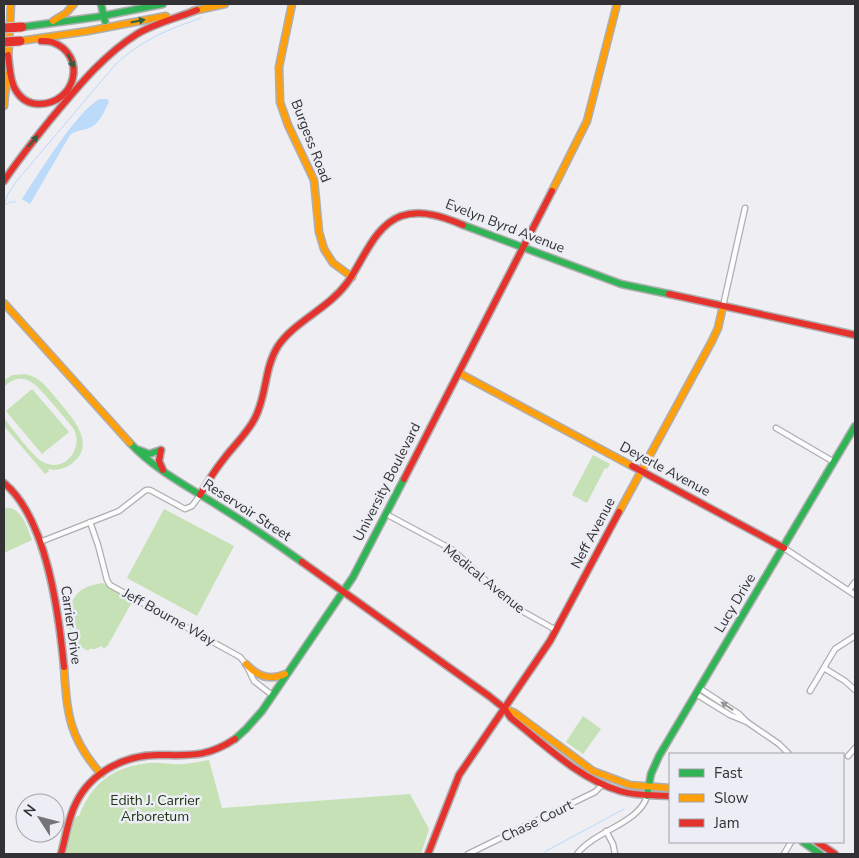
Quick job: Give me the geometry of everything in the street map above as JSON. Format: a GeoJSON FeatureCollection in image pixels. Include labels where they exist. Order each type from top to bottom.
{"type":"FeatureCollection","features":[{"type":"Feature","properties":{"kind":"main road"},"geometry":{"type":"LineString","coordinates":[[4,106],[10,4]]}},
{"type":"Feature","properties":{"kind":"main road"},"geometry":{"type":"LineString","coordinates":[[47,24],[61,17],[74,4]]}},
{"type":"Feature","properties":{"kind":"main road"},"geometry":{"type":"LineString","coordinates":[[101,4],[106,28]]}},
{"type":"Feature","properties":{"kind":"main road"},"geometry":{"type":"LineString","coordinates":[[4,28],[104,16],[163,4]]}},
{"type":"Feature","properties":{"kind":"main road"},"geometry":{"type":"LineString","coordinates":[[4,42],[31,40],[106,28],[225,4]]}},
{"type":"Feature","properties":{"kind":"main road","name":"Burgess Road"},"geometry":{"type":"LineString","coordinates":[[292,4],[279,67],[278,86],[280,102],[288,125],[315,181],[319,232],[324,249],[334,263],[352,277]]}},
{"type":"Feature","properties":{"kind":"main road","name":"University Boulevard"},"geometry":{"type":"LineString","coordinates":[[61,854],[77,802],[88,785],[101,774],[116,764],[134,757],[153,755],[189,756],[219,748],[246,730],[344,593],[459,373],[587,121],[617,4]]}},
{"type":"Feature","properties":{"kind":"main road"},"geometry":{"type":"LineString","coordinates":[[4,181],[31,143],[106,57],[126,41],[147,29],[197,10]]}},
{"type":"Feature","properties":{"kind":"main road"},"geometry":{"type":"LineString","coordinates":[[8,55],[13,85],[17,93],[24,100],[30,104],[41,105],[49,105],[60,100],[68,92],[73,82],[74,71],[72,61],[61,47],[52,42],[31,40]]}},
{"type":"Feature","properties":{"kind":"main road","name":"Evelyn Byrd Avenue"},"geometry":{"type":"LineString","coordinates":[[200,495],[219,464],[256,417],[268,366],[278,346],[292,331],[335,297],[352,277],[379,231],[394,220],[412,214],[424,213],[440,216],[621,284],[855,335]]}},
{"type":"Feature","properties":{"kind":"main road","name":"Reservoir Street"},"geometry":{"type":"LineString","coordinates":[[4,303],[134,448],[150,462],[260,533],[463,676],[504,708],[512,718],[587,776],[620,791],[647,796],[669,796]]}},
{"type":"Feature","properties":{"kind":"main road","name":"Neff Avenue"},"geometry":{"type":"LineString","coordinates":[[428,854],[456,779],[541,656],[556,630],[712,341],[718,328],[723,306]]}},
{"type":"Feature","properties":{"kind":"main road","name":"Deyerle Avenue"},"geometry":{"type":"LineString","coordinates":[[459,373],[784,548]]}},
{"type":"Feature","properties":{"kind":"main road","name":"Lucy Drive"},"geometry":{"type":"LineString","coordinates":[[647,796],[651,774],[659,756],[855,426]]}},
{"type":"Feature","properties":{"kind":"main road"},"geometry":{"type":"LineString","coordinates":[[134,448],[149,454],[161,450],[160,465],[170,476]]}},
{"type":"Feature","properties":{"kind":"main road","name":"Carrier Drive"},"geometry":{"type":"LineString","coordinates":[[4,484],[14,492],[26,510],[40,542],[47,563],[59,627],[69,722],[81,750],[101,774]]}},
{"type":"Feature","properties":{"kind":"main road"},"geometry":{"type":"LineString","coordinates":[[246,664],[255,672],[268,678],[277,678],[286,673]]}},
{"type":"Feature","properties":{"kind":"main road","name":"Reservoir Street"},"geometry":{"type":"LineString","coordinates":[[504,708],[515,713],[593,771],[620,783],[669,788]]}},
{"type":"Feature","properties":{"kind":"main road"},"geometry":{"type":"LineString","coordinates":[[804,843],[820,854]]}},
{"type":"Feature","properties":{"kind":"main road"},"geometry":{"type":"LineString","coordinates":[[818,843],[835,854]]}},
{"type":"Feature","properties":{"kind":"street","name":"Neff Avenue"},"geometry":{"type":"LineString","coordinates":[[723,306],[745,208]]}},
{"type":"Feature","properties":{"kind":"street"},"geometry":{"type":"LineString","coordinates":[[776,428],[834,462]]}},
{"type":"Feature","properties":{"kind":"street"},"geometry":{"type":"LineString","coordinates":[[40,542],[119,511],[146,490],[150,490],[186,509],[192,506],[200,495]]}},
{"type":"Feature","properties":{"kind":"street","name":"Medical Avenue"},"geometry":{"type":"LineString","coordinates":[[386,514],[453,550],[513,606],[556,630]]}},
{"type":"Feature","properties":{"kind":"street","name":"Jeff Bourne Way"},"geometry":{"type":"LineString","coordinates":[[90,522],[110,585],[237,655],[246,664],[254,681],[272,695]]}},
{"type":"Feature","properties":{"kind":"street","name":"Deyerle Avenue"},"geometry":{"type":"LineString","coordinates":[[784,548],[855,595]]}},
{"type":"Feature","properties":{"kind":"street"},"geometry":{"type":"LineString","coordinates":[[849,590],[855,582]]}},
{"type":"Feature","properties":{"kind":"street"},"geometry":{"type":"LineString","coordinates":[[810,691],[835,649],[855,636]]}},
{"type":"Feature","properties":{"kind":"street"},"geometry":{"type":"LineString","coordinates":[[824,668],[845,681],[855,690]]}},
{"type":"Feature","properties":{"kind":"street"},"geometry":{"type":"LineString","coordinates":[[698,691],[730,715],[747,722],[779,744],[788,753]]}},
{"type":"Feature","properties":{"kind":"street"},"geometry":{"type":"LineString","coordinates":[[848,756],[855,748]]}},
{"type":"Feature","properties":{"kind":"street","name":"Chase Court"},"geometry":{"type":"LineString","coordinates":[[468,854],[595,792],[604,784]]}},
{"type":"Feature","properties":{"kind":"street"},"geometry":{"type":"LineString","coordinates":[[577,854],[589,841],[638,812],[647,796]]}},
{"type":"Feature","properties":{"kind":"street"},"geometry":{"type":"LineString","coordinates":[[606,831],[613,844],[615,854]]}},
{"type":"Feature","properties":{"kind":"street"},"geometry":{"type":"LineString","coordinates":[[784,854],[791,843]]}},
{"type":"Feature","properties":{"kind":"green space"},"geometry":{"type":"Polygon","coordinates":[[[25,374],[36,378],[48,389],[66,410],[81,433],[82,450],[78,458],[65,468],[48,469],[49,471],[45,474],[4,426],[4,418],[39,459],[51,465],[65,462],[75,450],[76,435],[73,428],[42,391],[25,379],[11,381],[4,387],[4,380],[13,375],[25,374]]]}},
{"type":"Feature","properties":{"kind":"green space"},"geometry":{"type":"Polygon","coordinates":[[[32,389],[69,432],[42,454],[6,411],[32,389]]]}},
{"type":"Feature","properties":{"kind":"green space"},"geometry":{"type":"Polygon","coordinates":[[[593,455],[610,464],[607,469],[605,468],[587,503],[572,495],[593,455]]]}},
{"type":"Feature","properties":{"kind":"green space"},"geometry":{"type":"Polygon","coordinates":[[[4,508],[10,508],[19,513],[32,540],[4,553],[4,508]]]}},
{"type":"Feature","properties":{"kind":"green space"},"geometry":{"type":"Polygon","coordinates":[[[164,509],[234,546],[197,616],[127,578],[164,509]]]}},
{"type":"Feature","properties":{"kind":"green space"},"geometry":{"type":"Polygon","coordinates":[[[103,583],[132,602],[108,645],[104,649],[102,646],[89,649],[89,651],[81,647],[71,633],[69,624],[70,606],[80,591],[103,583]]]}},
{"type":"Feature","properties":{"kind":"green space"},"geometry":{"type":"Polygon","coordinates":[[[583,716],[601,729],[583,754],[566,742],[583,716]]]}},
{"type":"Feature","properties":{"kind":"green space","name":"Edith J. Carrier Arboretum"},"geometry":{"type":"Polygon","coordinates":[[[209,760],[222,808],[410,794],[429,829],[421,854],[61,854],[71,818],[79,816],[91,794],[106,778],[116,772],[138,765],[192,763],[209,760]]]}},
{"type":"Feature","properties":{"kind":"water"},"geometry":{"type":"Polygon","coordinates":[[[100,99],[107,99],[109,102],[99,120],[93,126],[70,135],[30,204],[22,199],[70,129],[91,105],[100,99]]]}},
{"type":"Feature","properties":{"kind":"waterway"},"geometry":{"type":"LineString","coordinates":[[4,206],[8,194],[15,183],[115,65],[145,42],[201,18]]}},
{"type":"Feature","properties":{"kind":"waterway"},"geometry":{"type":"LineString","coordinates":[[4,206],[10,202],[15,202]]}},
{"type":"Feature","properties":{"kind":"waterway"},"geometry":{"type":"LineString","coordinates":[[544,854],[546,851],[624,809]]}},
{"type":"Feature","properties":{"kind":"waterway"},"geometry":{"type":"LineString","coordinates":[[151,854],[159,854]]}},
{"type":"Feature","properties":{"kind":"traffic: fast"},"geometry":{"type":"LineString","coordinates":[[101,4],[105,21]]}},
{"type":"Feature","properties":{"kind":"traffic: fast"},"geometry":{"type":"LineString","coordinates":[[22,27],[97,17],[163,4]]}},
{"type":"Feature","properties":{"kind":"traffic: fast"},"geometry":{"type":"LineString","coordinates":[[463,225],[621,284],[669,294]]}},
{"type":"Feature","properties":{"kind":"traffic: fast"},"geometry":{"type":"LineString","coordinates":[[647,796],[651,774],[659,756],[855,426]]}},
{"type":"Feature","properties":{"kind":"traffic: fast"},"geometry":{"type":"LineString","coordinates":[[130,443],[148,460],[169,475],[302,562]]}},
{"type":"Feature","properties":{"kind":"traffic: fast"},"geometry":{"type":"LineString","coordinates":[[139,450],[149,454],[161,450]]}},
{"type":"Feature","properties":{"kind":"traffic: fast"},"geometry":{"type":"LineString","coordinates":[[235,739],[262,711],[353,577],[404,479]]}},
{"type":"Feature","properties":{"kind":"traffic: fast"},"geometry":{"type":"LineString","coordinates":[[804,843],[820,854]]}},
{"type":"Feature","properties":{"kind":"traffic: slow"},"geometry":{"type":"LineString","coordinates":[[8,61],[11,4]]}},
{"type":"Feature","properties":{"kind":"traffic: slow"},"geometry":{"type":"LineString","coordinates":[[53,21],[66,13],[74,4]]}},
{"type":"Feature","properties":{"kind":"traffic: slow"},"geometry":{"type":"LineString","coordinates":[[193,11],[225,4]]}},
{"type":"Feature","properties":{"kind":"traffic: slow"},"geometry":{"type":"LineString","coordinates":[[292,4],[279,67],[280,102],[288,125],[314,180],[319,232],[324,249],[333,263],[352,277]]}},
{"type":"Feature","properties":{"kind":"traffic: slow"},"geometry":{"type":"LineString","coordinates":[[552,191],[587,121],[617,4]]}},
{"type":"Feature","properties":{"kind":"traffic: slow"},"geometry":{"type":"LineString","coordinates":[[20,41],[88,31],[166,16]]}},
{"type":"Feature","properties":{"kind":"traffic: slow"},"geometry":{"type":"LineString","coordinates":[[4,106],[7,74]]}},
{"type":"Feature","properties":{"kind":"traffic: slow"},"geometry":{"type":"LineString","coordinates":[[4,303],[130,443]]}},
{"type":"Feature","properties":{"kind":"traffic: slow"},"geometry":{"type":"LineString","coordinates":[[619,512],[712,341],[718,328],[723,306]]}},
{"type":"Feature","properties":{"kind":"traffic: slow"},"geometry":{"type":"LineString","coordinates":[[459,373],[632,466]]}},
{"type":"Feature","properties":{"kind":"traffic: slow"},"geometry":{"type":"LineString","coordinates":[[246,664],[255,672],[264,676],[274,677],[285,674]]}},
{"type":"Feature","properties":{"kind":"traffic: slow"},"geometry":{"type":"LineString","coordinates":[[64,667],[69,712],[76,737],[90,761],[101,774]]}},
{"type":"Feature","properties":{"kind":"traffic: slow"},"geometry":{"type":"LineString","coordinates":[[505,709],[515,713],[593,771],[630,785],[669,788]]}},
{"type":"Feature","properties":{"kind":"traffic: jam"},"geometry":{"type":"LineString","coordinates":[[4,181],[50,120],[112,52],[144,30],[197,10]]}},
{"type":"Feature","properties":{"kind":"traffic: jam"},"geometry":{"type":"LineString","coordinates":[[4,28],[22,27]]}},
{"type":"Feature","properties":{"kind":"traffic: jam"},"geometry":{"type":"LineString","coordinates":[[4,42],[20,41]]}},
{"type":"Feature","properties":{"kind":"traffic: jam"},"geometry":{"type":"LineString","coordinates":[[8,55],[12,81],[19,95],[28,102],[35,104],[52,102],[62,96],[69,88],[73,78],[73,67],[70,57],[63,48],[52,42],[41,41]]}},
{"type":"Feature","properties":{"kind":"traffic: jam"},"geometry":{"type":"LineString","coordinates":[[404,479],[552,191]]}},
{"type":"Feature","properties":{"kind":"traffic: jam"},"geometry":{"type":"LineString","coordinates":[[200,495],[217,468],[255,418],[262,400],[270,363],[278,346],[293,329],[339,292],[383,228],[401,216],[417,213],[441,217],[463,225]]}},
{"type":"Feature","properties":{"kind":"traffic: jam"},"geometry":{"type":"LineString","coordinates":[[669,294],[855,335]]}},
{"type":"Feature","properties":{"kind":"traffic: jam"},"geometry":{"type":"LineString","coordinates":[[161,450],[159,461],[163,470]]}},
{"type":"Feature","properties":{"kind":"traffic: jam"},"geometry":{"type":"LineString","coordinates":[[632,466],[784,548]]}},
{"type":"Feature","properties":{"kind":"traffic: jam"},"geometry":{"type":"LineString","coordinates":[[4,483],[19,499],[31,519],[41,543],[59,621],[64,667]]}},
{"type":"Feature","properties":{"kind":"traffic: jam"},"geometry":{"type":"LineString","coordinates":[[428,854],[459,775],[550,641],[619,512]]}},
{"type":"Feature","properties":{"kind":"traffic: jam"},"geometry":{"type":"LineString","coordinates":[[302,562],[489,696],[504,708],[511,718],[549,750],[590,778],[626,793],[669,796]]}},
{"type":"Feature","properties":{"kind":"traffic: jam"},"geometry":{"type":"LineString","coordinates":[[61,854],[73,809],[82,792],[90,782],[110,767],[133,758],[146,756],[198,754],[215,750],[235,739]]}},
{"type":"Feature","properties":{"kind":"traffic: jam"},"geometry":{"type":"LineString","coordinates":[[818,843],[835,854]]}}]}
